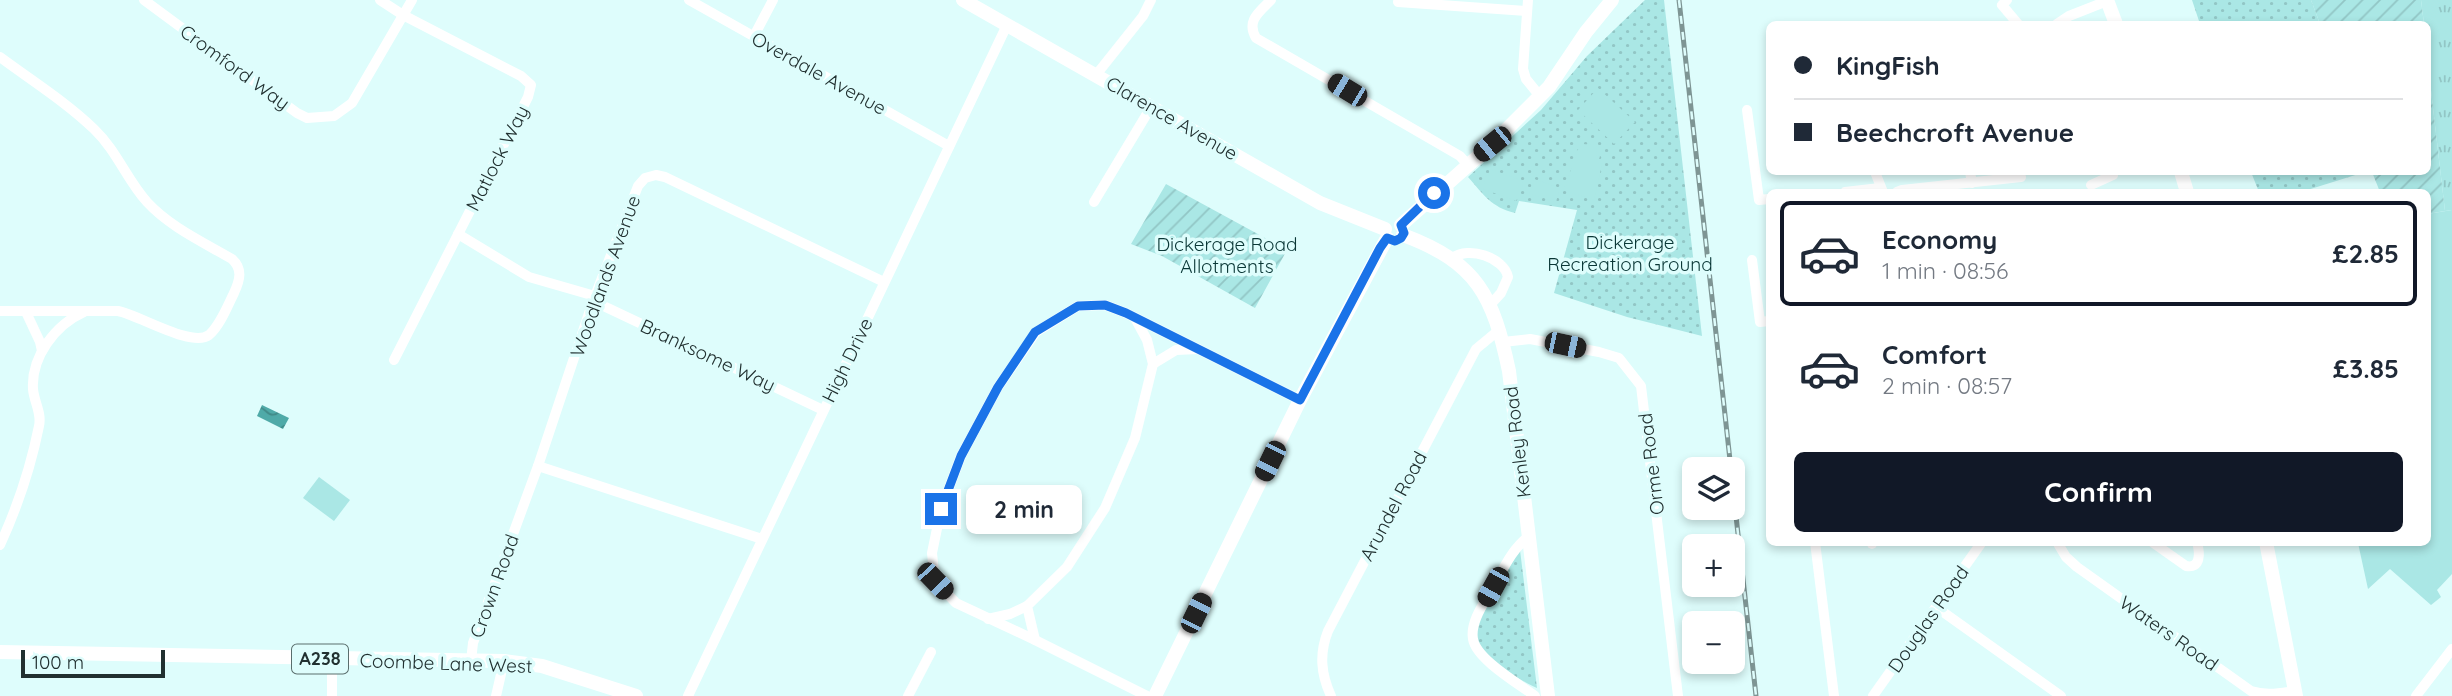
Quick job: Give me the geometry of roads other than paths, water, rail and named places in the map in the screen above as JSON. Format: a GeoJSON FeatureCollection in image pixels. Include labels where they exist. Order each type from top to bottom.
{"type":"FeatureCollection","features":[{"type":"Feature","properties":{"kind":"street","name":"Cromford Way"},"geometry":{"type":"LineString","coordinates":[[144,0],[307,118],[334,116],[352,103],[412,0]]}},
{"type":"Feature","properties":{"kind":"street"},"geometry":{"type":"LineString","coordinates":[[380,0],[403,15]]}},
{"type":"Feature","properties":{"kind":"street","name":"Overdale Avenue"},"geometry":{"type":"LineString","coordinates":[[689,0],[949,146]]}},
{"type":"Feature","properties":{"kind":"street"},"geometry":{"type":"LineString","coordinates":[[754,36],[773,0]]}},
{"type":"Feature","properties":{"kind":"street","name":"Clarence Avenue"},"geometry":{"type":"LineString","coordinates":[[963,0],[1331,208],[1386,233]]}},
{"type":"Feature","properties":{"kind":"street"},"geometry":{"type":"LineString","coordinates":[[1096,75],[1143,16],[1151,0]]}},
{"type":"Feature","properties":{"kind":"street"},"geometry":{"type":"LineString","coordinates":[[1271,0],[1255,15],[1252,22],[1251,30],[1256,38],[1460,156],[1467,164]]}},
{"type":"Feature","properties":{"kind":"street"},"geometry":{"type":"LineString","coordinates":[[1155,696],[1300,400],[1386,233],[1395,241],[1402,230],[1467,164],[1512,124],[1555,80],[1586,32],[1612,0]]}},
{"type":"Feature","properties":{"kind":"street"},"geometry":{"type":"LineString","coordinates":[[2007,0],[2002,5],[2015,21]]}},
{"type":"Feature","properties":{"kind":"street"},"geometry":{"type":"LineString","coordinates":[[2062,21],[2107,1],[2115,21]]}},
{"type":"Feature","properties":{"kind":"street"},"geometry":{"type":"LineString","coordinates":[[1398,2],[1527,5],[1523,69],[1526,79],[1539,95]]}},
{"type":"Feature","properties":{"kind":"street","name":"Matlock Way"},"geometry":{"type":"LineString","coordinates":[[394,360],[528,97],[531,85],[521,76],[403,15]]}},
{"type":"Feature","properties":{"kind":"street","name":"High Drive"},"geometry":{"type":"LineString","coordinates":[[688,696],[1007,25]]}},
{"type":"Feature","properties":{"kind":"street"},"geometry":{"type":"LineString","coordinates":[[0,72],[3,59],[94,129],[157,212],[237,264],[240,272],[239,281],[226,308],[209,335],[194,339],[127,313],[91,309],[0,311]]}},
{"type":"Feature","properties":{"kind":"street"},"geometry":{"type":"LineString","coordinates":[[1094,202],[1151,107]]}},
{"type":"Feature","properties":{"kind":"street"},"geometry":{"type":"LineString","coordinates":[[1747,110],[1759,200],[1766,199]]}},
{"type":"Feature","properties":{"kind":"street","name":"Woodlands Avenue"},"geometry":{"type":"LineString","coordinates":[[521,513],[594,298],[638,186],[645,178],[656,175],[665,177],[884,282]]}},
{"type":"Feature","properties":{"kind":"street"},"geometry":{"type":"LineString","coordinates":[[2091,185],[2113,175]]}},
{"type":"Feature","properties":{"kind":"street"},"geometry":{"type":"LineString","coordinates":[[1912,189],[1971,177],[2021,177]]}},
{"type":"Feature","properties":{"kind":"street","name":"Kenley Road"},"geometry":{"type":"LineString","coordinates":[[1402,230],[1453,258],[1473,277],[1490,305],[1501,336],[1509,371],[1548,696]]}},
{"type":"Feature","properties":{"kind":"street","name":"Branksome Way"},"geometry":{"type":"LineString","coordinates":[[458,234],[529,277],[594,298],[823,410]]}},
{"type":"Feature","properties":{"kind":"street"},"geometry":{"type":"LineString","coordinates":[[1453,258],[1459,253],[1468,253],[1496,260],[1505,268],[1508,277],[1501,293],[1490,305]]}},
{"type":"Feature","properties":{"kind":"street"},"geometry":{"type":"LineString","coordinates":[[1752,260],[1760,322],[1766,321]]}},
{"type":"Feature","properties":{"kind":"street"},"geometry":{"type":"LineString","coordinates":[[1147,696],[956,603],[935,581],[933,553],[941,509],[961,456],[998,387],[1035,332],[1078,306],[1105,305],[1300,400]]}},
{"type":"Feature","properties":{"kind":"street"},"geometry":{"type":"LineString","coordinates":[[0,545],[16,505],[40,424],[33,387],[42,351],[62,326],[91,309]]}},
{"type":"Feature","properties":{"kind":"street"},"geometry":{"type":"LineString","coordinates":[[26,312],[42,351]]}},
{"type":"Feature","properties":{"kind":"street"},"geometry":{"type":"LineString","coordinates":[[988,619],[1010,614],[1027,606],[1068,567],[1105,508],[1135,438],[1153,364],[1147,341],[1135,318]]}},
{"type":"Feature","properties":{"kind":"street","name":"Arundel Road"},"geometry":{"type":"LineString","coordinates":[[1331,696],[1321,654],[1328,631],[1476,349],[1501,336]]}},
{"type":"Feature","properties":{"kind":"street","name":"Orme Road"},"geometry":{"type":"LineString","coordinates":[[1501,336],[1530,339],[1619,358],[1641,386],[1678,696]]}},
{"type":"Feature","properties":{"kind":"street"},"geometry":{"type":"LineString","coordinates":[[1153,364],[1176,350],[1200,349]]}},
{"type":"Feature","properties":{"kind":"street"},"geometry":{"type":"LineString","coordinates":[[538,466],[762,539]]}},
{"type":"Feature","properties":{"kind":"street","name":"Crown Road"},"geometry":{"type":"LineString","coordinates":[[471,661],[473,643],[521,513]]}},
{"type":"Feature","properties":{"kind":"street"},"geometry":{"type":"LineString","coordinates":[[1528,537],[1516,547],[1482,607],[1474,625],[1473,640],[1482,656],[1535,696]]}},
{"type":"Feature","properties":{"kind":"street"},"geometry":{"type":"LineString","coordinates":[[1815,546],[1834,696]]}},
{"type":"Feature","properties":{"kind":"street","name":"Douglas Road"},"geometry":{"type":"LineString","coordinates":[[1876,695],[1979,546]]}},
{"type":"Feature","properties":{"kind":"street","name":"Waters Road"},"geometry":{"type":"LineString","coordinates":[[2059,546],[2077,567],[2249,693],[2296,694]]}},
{"type":"Feature","properties":{"kind":"street"},"geometry":{"type":"LineString","coordinates":[[2158,546],[2186,566],[2192,567],[2197,564],[2200,555],[2198,546]]}},
{"type":"Feature","properties":{"kind":"street"},"geometry":{"type":"LineString","coordinates":[[2267,546],[2296,694]]}},
{"type":"Feature","properties":{"kind":"street"},"geometry":{"type":"LineString","coordinates":[[1027,606],[1035,640]]}},
{"type":"Feature","properties":{"kind":"street"},"geometry":{"type":"LineString","coordinates":[[1936,607],[2061,696]]}},
{"type":"Feature","properties":{"kind":"street"},"geometry":{"type":"LineString","coordinates":[[2416,696],[2452,649]]}},
{"type":"Feature","properties":{"kind":"street","name":"Coombe Lane West"},"geometry":{"type":"LineString","coordinates":[[0,652],[504,661],[542,666],[636,696]]}},
{"type":"Feature","properties":{"kind":"street"},"geometry":{"type":"LineString","coordinates":[[908,696],[931,652]]}},
{"type":"Feature","properties":{"kind":"street"},"geometry":{"type":"LineString","coordinates":[[332,659],[332,696]]}},
{"type":"Feature","properties":{"kind":"street"},"geometry":{"type":"LineString","coordinates":[[496,696],[504,661]]}},
{"type":"Feature","properties":{"kind":"water"},"geometry":{"type":"Polygon","coordinates":[[[262,405],[289,418],[283,429],[257,416],[262,405]]]}},
{"type":"Feature","properties":{"kind":"railway"},"geometry":{"type":"LineString","coordinates":[[1679,0],[1730,457]]}},
{"type":"Feature","properties":{"kind":"railway"},"geometry":{"type":"LineString","coordinates":[[1736,520],[1756,696]]}},
{"type":"Feature","properties":{"kind":"park label","name":"Dickerage Recreation Ground"},"geometry":{"type":"Point","coordinates":[1630,253]}},
{"type":"Feature","properties":{"kind":"park label","name":"Dickerage Road Allotments"},"geometry":{"type":"Point","coordinates":[1227,255]}}]}
